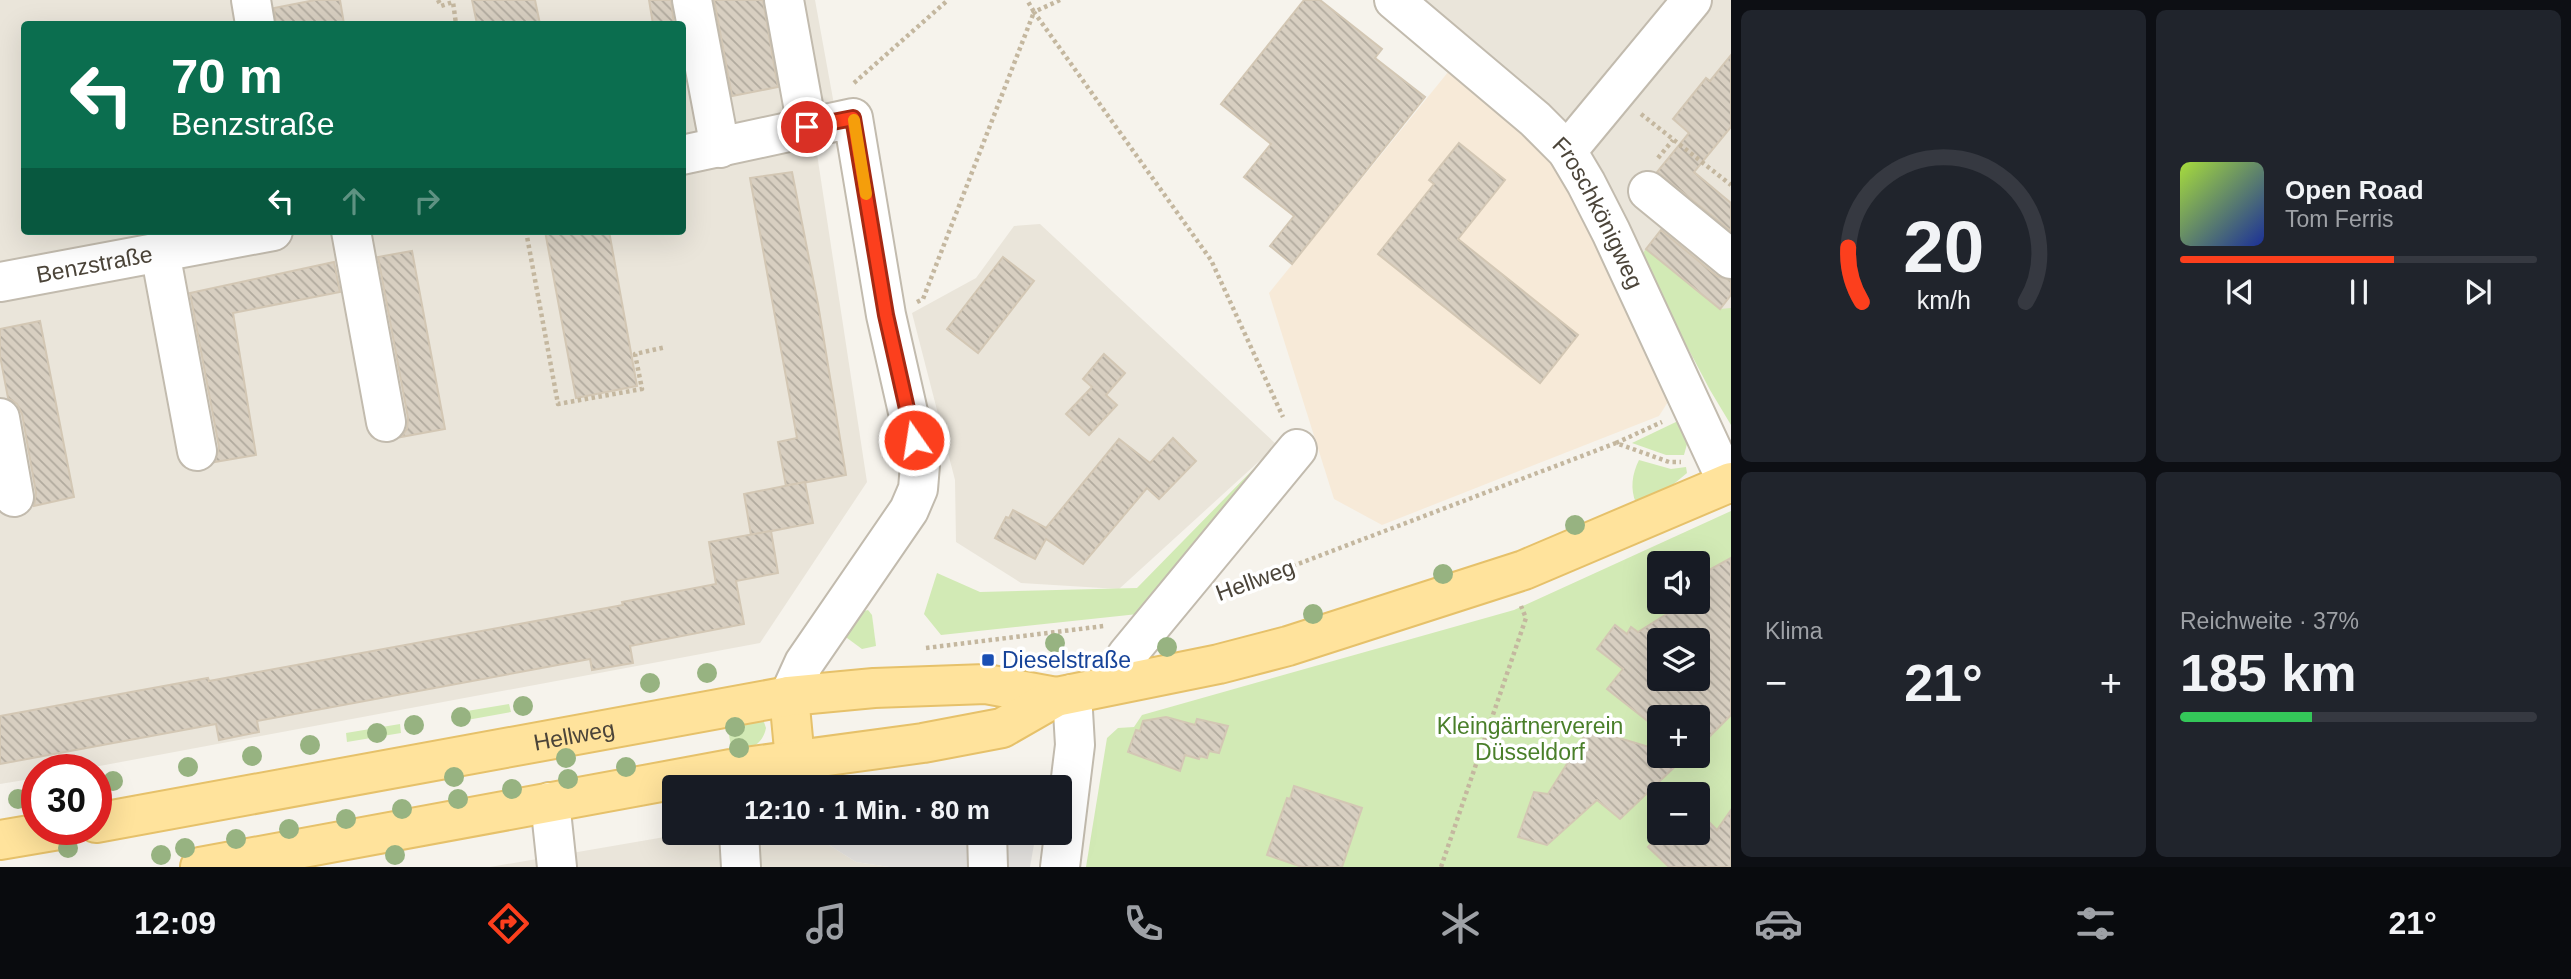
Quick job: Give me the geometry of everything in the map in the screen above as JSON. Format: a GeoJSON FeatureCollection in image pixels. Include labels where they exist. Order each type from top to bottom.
{"type":"FeatureCollection","features":[{"type":"Feature","properties":{"kind":"main road","name":"Hellweg"},"geometry":{"type":"LineString","coordinates":[[742,775],[795,760],[923,743],[1002,728],[1064,696],[1219,664],[1288,646],[1524,570],[1729,483]]}},
{"type":"Feature","properties":{"kind":"main road","name":"Hellweg"},"geometry":{"type":"LineString","coordinates":[[112,819],[789,696],[874,688],[986,684],[1064,696]]}},
{"type":"Feature","properties":{"kind":"main road"},"geometry":{"type":"LineString","coordinates":[[789,696],[795,760]]}},
{"type":"Feature","properties":{"kind":"main road","name":"Hellweg"},"geometry":{"type":"LineString","coordinates":[[200,867],[337,855],[550,802],[662,787]]}},
{"type":"Feature","properties":{"kind":"main road"},"geometry":{"type":"LineString","coordinates":[[0,840],[21,836]]}},
{"type":"Feature","properties":{"kind":"street"},"geometry":{"type":"LineString","coordinates":[[251,0],[254,21]]}},
{"type":"Feature","properties":{"kind":"street"},"geometry":{"type":"LineString","coordinates":[[692,0],[720,148]]}},
{"type":"Feature","properties":{"kind":"street"},"geometry":{"type":"LineString","coordinates":[[784,0],[827,123],[886,315],[919,465],[919,489],[909,510],[804,663],[789,696]]}},
{"type":"Feature","properties":{"kind":"street","name":"Froschkönigweg"},"geometry":{"type":"LineString","coordinates":[[1394,0],[1535,119],[1567,151],[1611,232],[1729,483]]}},
{"type":"Feature","properties":{"kind":"street"},"geometry":{"type":"LineString","coordinates":[[1567,151],[1692,0]]}},
{"type":"Feature","properties":{"kind":"street"},"geometry":{"type":"LineString","coordinates":[[686,154],[827,123]]}},
{"type":"Feature","properties":{"kind":"street"},"geometry":{"type":"LineString","coordinates":[[1611,232],[1645,216],[1653,195],[1731,259]]}},
{"type":"Feature","properties":{"kind":"street","name":"Benzstraße"},"geometry":{"type":"LineString","coordinates":[[0,282],[251,235]]}},
{"type":"Feature","properties":{"kind":"street"},"geometry":{"type":"LineString","coordinates":[[352,235],[386,422]]}},
{"type":"Feature","properties":{"kind":"street"},"geometry":{"type":"LineString","coordinates":[[160,252],[197,451]]}},
{"type":"Feature","properties":{"kind":"street"},"geometry":{"type":"LineString","coordinates":[[0,418],[14,497]]}},
{"type":"Feature","properties":{"kind":"street"},"geometry":{"type":"LineString","coordinates":[[1128,681],[1127,655],[1297,449]]}},
{"type":"Feature","properties":{"kind":"street"},"geometry":{"type":"LineString","coordinates":[[1064,696],[1075,745],[1068,775]]}},
{"type":"Feature","properties":{"kind":"street"},"geometry":{"type":"LineString","coordinates":[[550,802],[557,867]]}},
{"type":"Feature","properties":{"kind":"street"},"geometry":{"type":"LineString","coordinates":[[740,845],[741,867]]}},
{"type":"Feature","properties":{"kind":"street"},"geometry":{"type":"LineString","coordinates":[[987,845],[988,867]]}},
{"type":"Feature","properties":{"kind":"street"},"geometry":{"type":"LineString","coordinates":[[1060,867],[1061,845]]}},
{"type":"Feature","properties":{"kind":"path"},"geometry":{"type":"LineString","coordinates":[[438,0],[441,6],[453,2],[456,21]]}},
{"type":"Feature","properties":{"kind":"path"},"geometry":{"type":"LineString","coordinates":[[827,123],[825,109],[948,0]]}},
{"type":"Feature","properties":{"kind":"path"},"geometry":{"type":"LineString","coordinates":[[1027,0],[1211,260],[1297,449]]}},
{"type":"Feature","properties":{"kind":"path"},"geometry":{"type":"LineString","coordinates":[[886,315],[923,299],[1034,12],[1060,0]]}},
{"type":"Feature","properties":{"kind":"path"},"geometry":{"type":"LineString","coordinates":[[1616,93],[1731,185]]}},
{"type":"Feature","properties":{"kind":"path"},"geometry":{"type":"LineString","coordinates":[[527,235],[558,404],[642,390],[635,354],[666,347]]}},
{"type":"Feature","properties":{"kind":"path","name":"Hellweg"},"geometry":{"type":"LineString","coordinates":[[1223,592],[1616,443],[1695,407]]}},
{"type":"Feature","properties":{"kind":"path"},"geometry":{"type":"LineString","coordinates":[[1616,443],[1669,462],[1684,462]]}},
{"type":"Feature","properties":{"kind":"path"},"geometry":{"type":"LineString","coordinates":[[916,650],[1122,624],[1158,615]]}},
{"type":"Feature","properties":{"kind":"path"},"geometry":{"type":"LineString","coordinates":[[1441,867],[1526,618]]}},
{"type":"Feature","properties":{"kind":"shaded area"},"geometry":{"type":"Polygon","coordinates":[[[0,0],[815,0],[835,110],[817,154],[867,482],[760,643],[112,764],[112,754],[21,754],[21,781],[0,784],[0,0]]]}},
{"type":"Feature","properties":{"kind":"shaded area"},"geometry":{"type":"Polygon","coordinates":[[[1396,0],[1731,0],[1731,334],[1677,369],[1396,0]]]}},
{"type":"Feature","properties":{"kind":"shaded area"},"geometry":{"type":"Polygon","coordinates":[[[1457,61],[1541,131],[1678,386],[1659,416],[1382,525],[1334,499],[1269,293],[1457,61]]]}},
{"type":"Feature","properties":{"kind":"shaded area"},"geometry":{"type":"Polygon","coordinates":[[[1040,224],[1277,445],[1119,589],[1021,583],[956,542],[955,480],[912,313],[976,278],[1014,226],[1040,224]]]}},
{"type":"Feature","properties":{"kind":"shaded area"},"geometry":{"type":"Polygon","coordinates":[[[662,837],[662,845],[829,845],[856,862],[889,867],[490,867],[662,837]]]}},
{"type":"Feature","properties":{"kind":"shaded area"},"geometry":{"type":"Polygon","coordinates":[[[829,845],[1034,845],[1030,867],[889,867],[856,862],[829,845]]]}},
{"type":"Feature","properties":{"kind":"green space"},"geometry":{"type":"Polygon","coordinates":[[[1646,249],[1720,309],[1731,308],[1731,425],[1640,257],[1646,249]]]}},
{"type":"Feature","properties":{"kind":"green space"},"geometry":{"type":"Polygon","coordinates":[[[1678,421],[1687,444],[1684,455],[1666,455],[1632,443],[1678,421]]]}},
{"type":"Feature","properties":{"kind":"green space"},"geometry":{"type":"Polygon","coordinates":[[[1277,445],[1138,614],[941,635],[924,614],[937,573],[980,592],[1137,588],[1277,445]]]}},
{"type":"Feature","properties":{"kind":"green space"},"geometry":{"type":"Polygon","coordinates":[[[1639,460],[1671,469],[1686,467],[1687,473],[1664,492],[1636,503],[1633,481],[1639,460]]]}},
{"type":"Feature","properties":{"kind":"green space","name":"Kleingärtnerverein Düsseldorf"},"geometry":{"type":"Polygon","coordinates":[[[1731,511],[1731,867],[1086,867],[1107,738],[1118,728],[1134,727],[1142,715],[1514,610],[1731,511]]]}},
{"type":"Feature","properties":{"kind":"green space"},"geometry":{"type":"Polygon","coordinates":[[[868,610],[872,615],[876,646],[862,649],[843,635],[861,612],[868,610]]]}},
{"type":"Feature","properties":{"kind":"green space"},"geometry":{"type":"Polygon","coordinates":[[[509,704],[511,712],[456,722],[455,713],[509,704]]]}},
{"type":"Feature","properties":{"kind":"green space"},"geometry":{"type":"Polygon","coordinates":[[[763,719],[766,728],[758,743],[732,754],[727,722],[763,719]]]}},
{"type":"Feature","properties":{"kind":"green space"},"geometry":{"type":"Polygon","coordinates":[[[400,724],[401,733],[347,742],[346,733],[400,724]]]}},
{"type":"Feature","properties":{"kind":"building"},"geometry":{"type":"Polygon","coordinates":[[[315,0],[340,0],[344,21],[276,21],[274,8],[315,0]]]}},
{"type":"Feature","properties":{"kind":"building"},"geometry":{"type":"Polygon","coordinates":[[[472,0],[535,0],[539,21],[476,21],[472,0]]]}},
{"type":"Feature","properties":{"kind":"building"},"geometry":{"type":"Polygon","coordinates":[[[649,0],[671,0],[674,21],[652,21],[649,0]]]}},
{"type":"Feature","properties":{"kind":"building"},"geometry":{"type":"Polygon","coordinates":[[[714,0],[763,0],[778,87],[732,96],[714,0]]]}},
{"type":"Feature","properties":{"kind":"building"},"geometry":{"type":"Polygon","coordinates":[[[1304,0],[1320,0],[1382,49],[1375,58],[1425,97],[1292,264],[1270,246],[1294,216],[1244,177],[1271,144],[1221,104],[1304,0]]]}},
{"type":"Feature","properties":{"kind":"building"},"geometry":{"type":"Polygon","coordinates":[[[1731,55],[1731,127],[1694,172],[1731,203],[1731,231],[1657,172],[1689,133],[1673,119],[1706,78],[1710,81],[1731,55]]]}},
{"type":"Feature","properties":{"kind":"building"},"geometry":{"type":"Polygon","coordinates":[[[1459,143],[1505,180],[1458,239],[1578,335],[1540,383],[1378,254],[1434,184],[1429,180],[1459,143]]]}},
{"type":"Feature","properties":{"kind":"building"},"geometry":{"type":"Polygon","coordinates":[[[792,172],[818,304],[846,475],[786,486],[778,442],[797,438],[750,178],[792,172]]]}},
{"type":"Feature","properties":{"kind":"building"},"geometry":{"type":"Polygon","coordinates":[[[1661,230],[1717,276],[1731,280],[1731,295],[1720,309],[1646,249],[1661,230]]]}},
{"type":"Feature","properties":{"kind":"building"},"geometry":{"type":"Polygon","coordinates":[[[546,235],[610,235],[637,386],[576,398],[546,235]]]}},
{"type":"Feature","properties":{"kind":"building"},"geometry":{"type":"Polygon","coordinates":[[[412,251],[445,429],[401,437],[407,429],[408,418],[378,257],[412,251]]]}},
{"type":"Feature","properties":{"kind":"building"},"geometry":{"type":"Polygon","coordinates":[[[1003,257],[1034,281],[978,353],[947,329],[1003,257]]]}},
{"type":"Feature","properties":{"kind":"building"},"geometry":{"type":"Polygon","coordinates":[[[334,262],[340,292],[233,313],[256,455],[215,462],[219,447],[190,293],[334,262]]]}},
{"type":"Feature","properties":{"kind":"building"},"geometry":{"type":"Polygon","coordinates":[[[40,321],[74,497],[34,506],[36,493],[22,414],[17,404],[8,398],[0,356],[0,329],[40,321]]]}},
{"type":"Feature","properties":{"kind":"building"},"geometry":{"type":"Polygon","coordinates":[[[1104,354],[1125,373],[1106,395],[1117,405],[1089,435],[1066,414],[1092,387],[1083,379],[1104,354]]]}},
{"type":"Feature","properties":{"kind":"building"},"geometry":{"type":"Polygon","coordinates":[[[1173,438],[1196,461],[1159,499],[1147,488],[1083,564],[1046,539],[1035,559],[995,538],[1006,517],[1009,518],[1013,510],[1046,528],[1119,439],[1150,463],[1173,438]]]}},
{"type":"Feature","properties":{"kind":"building"},"geometry":{"type":"Polygon","coordinates":[[[805,482],[813,523],[751,535],[744,494],[805,482]]]}},
{"type":"Feature","properties":{"kind":"building"},"geometry":{"type":"Polygon","coordinates":[[[771,531],[778,573],[736,581],[744,624],[630,646],[633,663],[592,670],[590,659],[257,721],[259,732],[219,740],[216,724],[54,754],[21,754],[21,760],[0,764],[0,716],[208,678],[209,681],[623,605],[622,602],[716,584],[709,542],[771,531]]]}},
{"type":"Feature","properties":{"kind":"building"},"geometry":{"type":"Polygon","coordinates":[[[1731,558],[1731,715],[1710,736],[1710,705],[1647,705],[1647,721],[1607,689],[1623,669],[1597,649],[1615,625],[1627,634],[1631,627],[1638,632],[1667,614],[1710,614],[1710,569],[1731,558]]]}},
{"type":"Feature","properties":{"kind":"building"},"geometry":{"type":"Polygon","coordinates":[[[1166,717],[1195,725],[1197,719],[1228,726],[1219,753],[1209,751],[1207,758],[1200,756],[1199,759],[1185,755],[1180,771],[1128,752],[1136,730],[1140,731],[1143,721],[1166,717]]]}},
{"type":"Feature","properties":{"kind":"building"},"geometry":{"type":"Polygon","coordinates":[[[1589,729],[1647,746],[1647,768],[1674,768],[1659,782],[1647,782],[1647,793],[1620,819],[1597,800],[1547,845],[1518,837],[1534,792],[1548,794],[1589,729]]]}},
{"type":"Feature","properties":{"kind":"building"},"geometry":{"type":"Polygon","coordinates":[[[1294,786],[1362,808],[1342,867],[1302,867],[1267,855],[1287,798],[1290,799],[1294,786]]]}},
{"type":"Feature","properties":{"kind":"building"},"geometry":{"type":"Polygon","coordinates":[[[1731,810],[1731,867],[1669,867],[1648,847],[1710,845],[1710,823],[1717,830],[1731,810]]]}},
{"type":"Feature","properties":{"kind":"slow traffic"},"geometry":{"type":"LineString","coordinates":[[854,120],[866,194]]}},
{"type":"Feature","properties":{"kind":"place","name":"Dieselstraße"},"geometry":{"type":"Point","coordinates":[988,660]}},
{"type":"Feature","properties":{"kind":"route"},"geometry":{"type":"LineString","coordinates":[[807,127],[853,118],[886,315],[914,440]]}}]}
